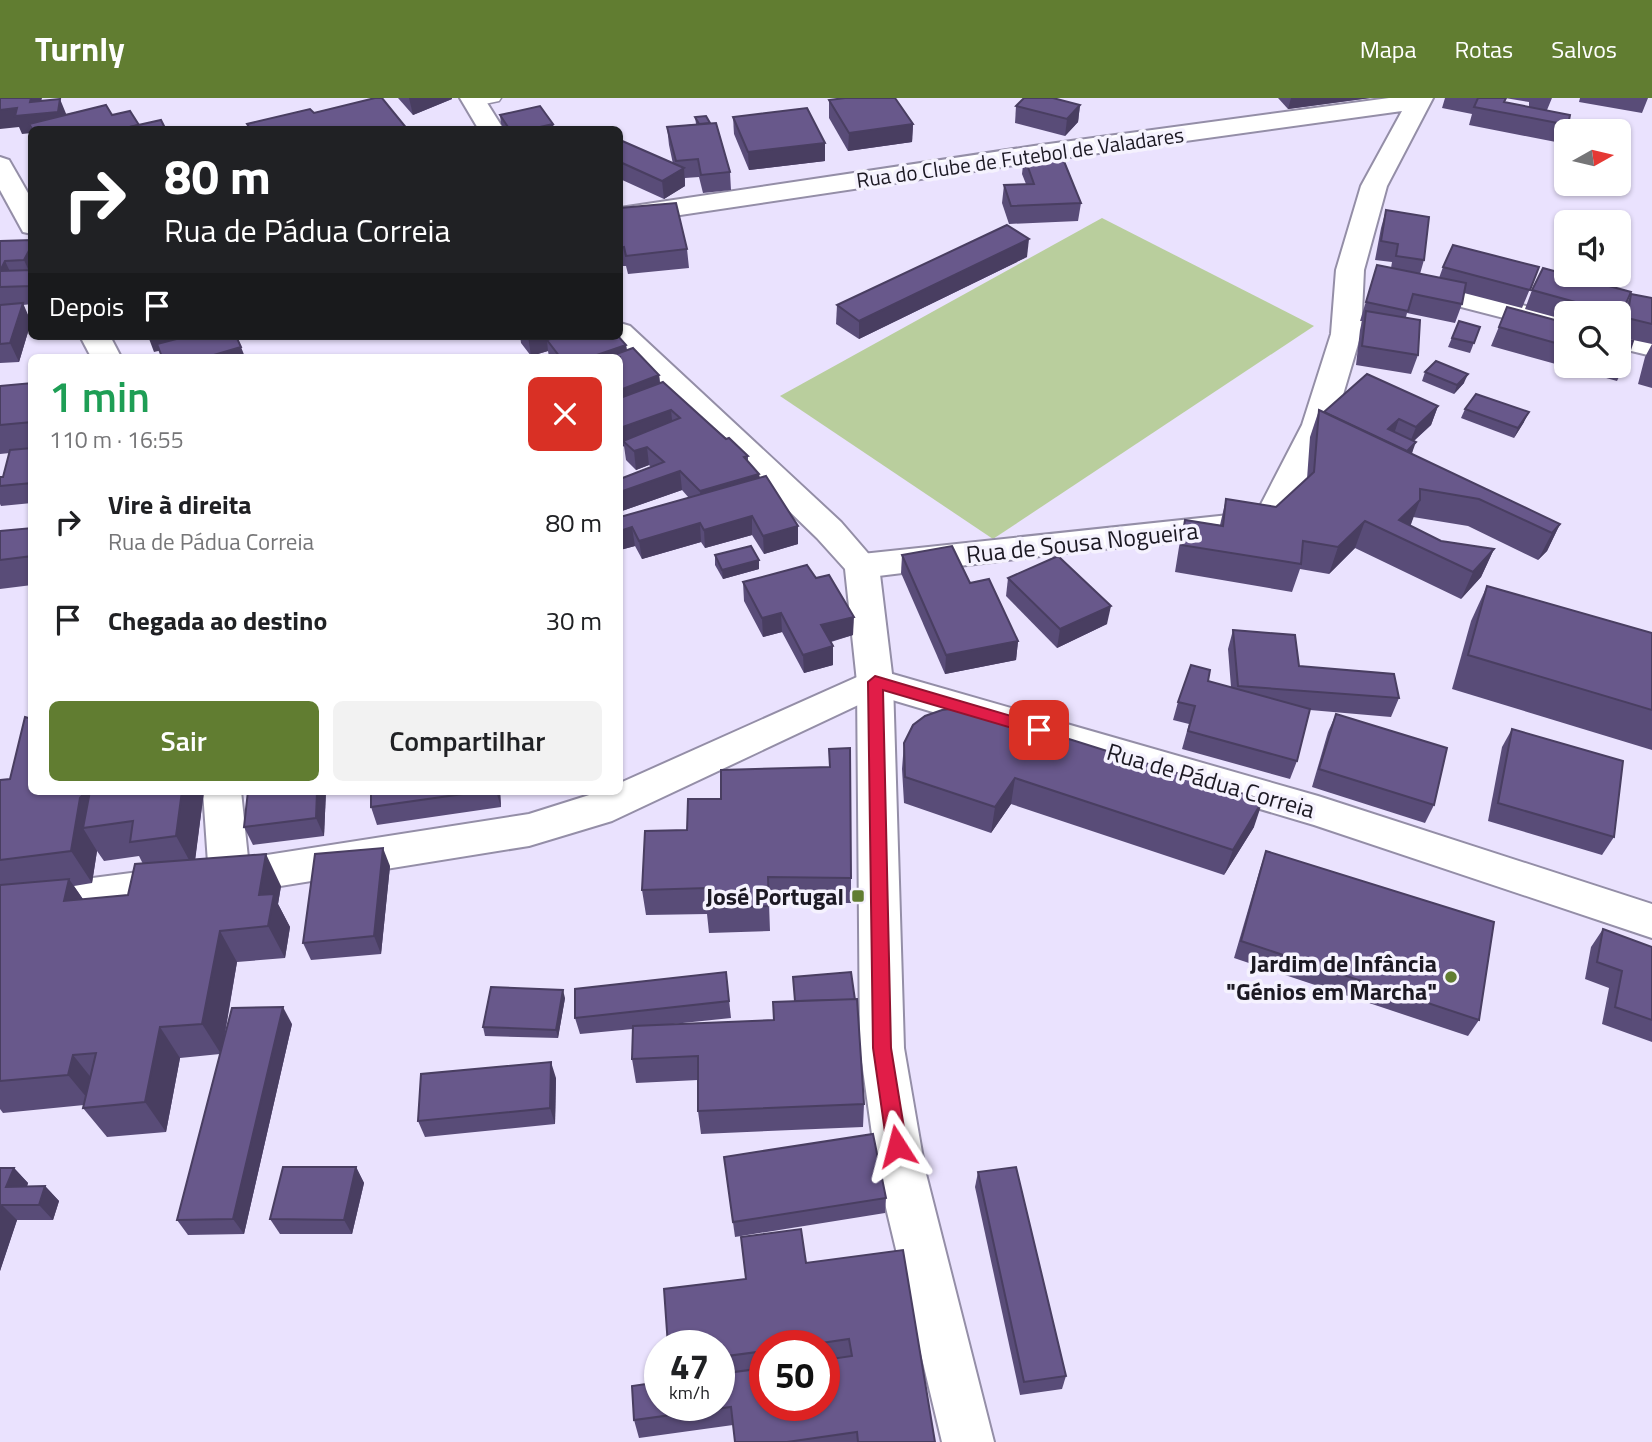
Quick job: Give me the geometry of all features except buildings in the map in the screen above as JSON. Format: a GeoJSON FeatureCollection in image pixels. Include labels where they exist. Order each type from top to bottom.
{"type":"FeatureCollection","features":[{"type":"Feature","properties":{"kind":"street"},"geometry":{"type":"LineString","coordinates":[[480,99],[490,126]]}},
{"type":"Feature","properties":{"kind":"street","name":"Rua do Clube de Futebol de Valadares"},"geometry":{"type":"LineString","coordinates":[[623,216],[1421,99]]}},
{"type":"Feature","properties":{"kind":"street","name":"Rua de Sousa Nogueira"},"geometry":{"type":"LineString","coordinates":[[862,566],[1082,540],[1268,522],[1318,425],[1346,334],[1373,276],[1374,186],[1421,99]]}},
{"type":"Feature","properties":{"kind":"street"},"geometry":{"type":"LineString","coordinates":[[0,165],[28,218]]}},
{"type":"Feature","properties":{"kind":"street"},"geometry":{"type":"LineString","coordinates":[[1373,276],[1554,323]]}},
{"type":"Feature","properties":{"kind":"street"},"geometry":{"type":"LineString","coordinates":[[623,335],[829,530],[862,566],[875,682],[882,1048],[901,1170],[968,1442]]}},
{"type":"Feature","properties":{"kind":"street"},"geometry":{"type":"LineString","coordinates":[[1631,342],[1652,347]]}},
{"type":"Feature","properties":{"kind":"street"},"geometry":{"type":"LineString","coordinates":[[0,907],[229,877],[529,830],[587,813],[875,682]]}},
{"type":"Feature","properties":{"kind":"street","name":"Rua de Pádua Correia"},"geometry":{"type":"LineString","coordinates":[[875,682],[1318,811],[1652,921]]}},
{"type":"Feature","properties":{"kind":"street"},"geometry":{"type":"LineString","coordinates":[[222,795],[229,877]]}},
{"type":"Feature","properties":{"kind":"green space"},"geometry":{"type":"Polygon","coordinates":[[[1102,218],[1314,326],[993,539],[780,396],[1102,218]]]}},
{"type":"Feature","properties":{"kind":"place","name":"José Portugal"},"geometry":{"type":"Point","coordinates":[858,896]}},
{"type":"Feature","properties":{"kind":"place","name":"Jardim de Infância \"Génios em Marcha\""},"geometry":{"type":"Point","coordinates":[1451,977]}},
{"type":"Feature","properties":{"kind":"route"},"geometry":{"type":"LineString","coordinates":[[897,1146],[882,1048],[875,682],[1039,730]]}}]}
